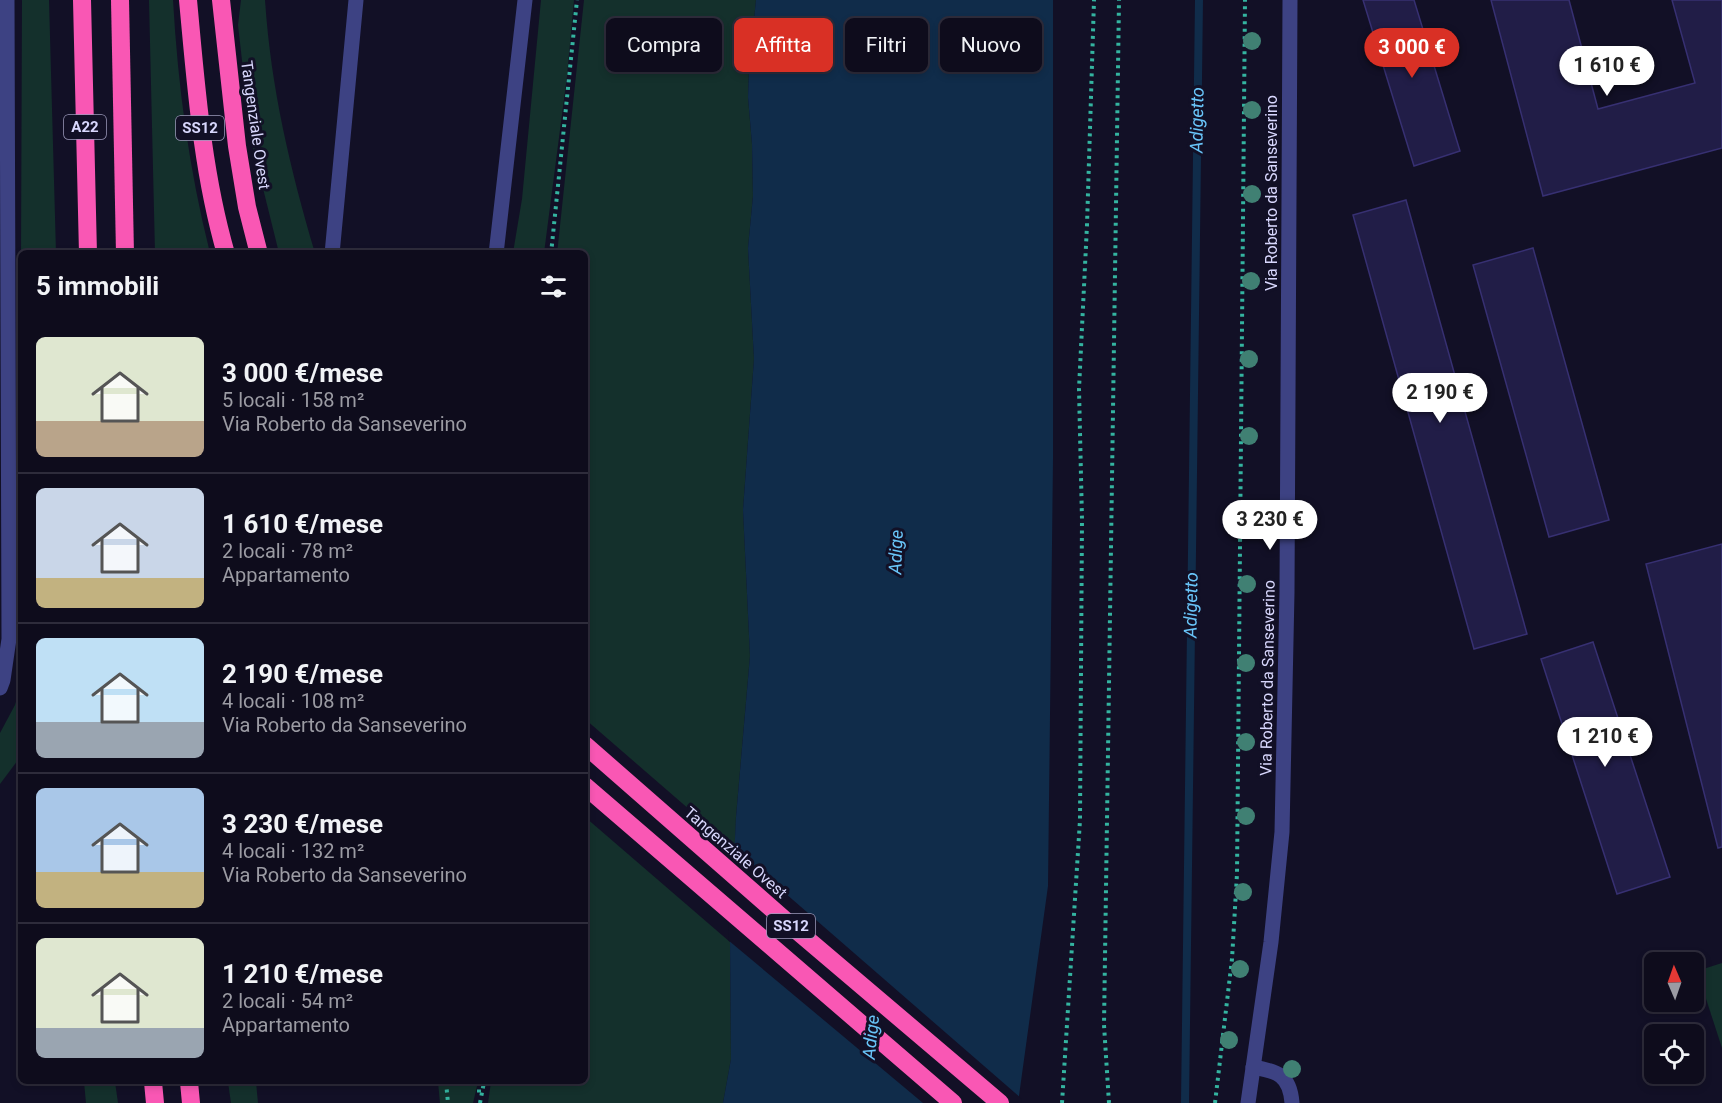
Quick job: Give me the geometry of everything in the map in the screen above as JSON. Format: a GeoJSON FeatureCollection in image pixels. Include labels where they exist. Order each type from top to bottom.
{"type":"FeatureCollection","features":[{"type":"Feature","properties":{"kind":"highway","name":"A22"},"geometry":{"type":"LineString","coordinates":[[82,0],[88,250]]}},
{"type":"Feature","properties":{"kind":"highway","name":"A22"},"geometry":{"type":"LineString","coordinates":[[120,0],[125,250]]}},
{"type":"Feature","properties":{"kind":"highway","name":"SS12"},"geometry":{"type":"LineString","coordinates":[[188,0],[200,129],[225,250]]}},
{"type":"Feature","properties":{"kind":"highway","name":"Tangenziale Ovest"},"geometry":{"type":"LineString","coordinates":[[221,0],[237,146],[258,250]]}},
{"type":"Feature","properties":{"kind":"highway","name":"Tangenziale Ovest"},"geometry":{"type":"LineString","coordinates":[[588,748],[795,929],[1000,1103]]}},
{"type":"Feature","properties":{"kind":"highway","name":"SS12"},"geometry":{"type":"LineString","coordinates":[[588,789],[953,1103]]}},
{"type":"Feature","properties":{"kind":"highway"},"geometry":{"type":"LineString","coordinates":[[153,1084],[155,1103]]}},
{"type":"Feature","properties":{"kind":"highway"},"geometry":{"type":"LineString","coordinates":[[189,1084],[191,1103]]}},
{"type":"Feature","properties":{"kind":"street"},"geometry":{"type":"LineString","coordinates":[[0,688],[9,639],[7,0]]}},
{"type":"Feature","properties":{"kind":"street"},"geometry":{"type":"LineString","coordinates":[[332,250],[356,0]]}},
{"type":"Feature","properties":{"kind":"street"},"geometry":{"type":"LineString","coordinates":[[496,250],[525,0]]}},
{"type":"Feature","properties":{"kind":"street","name":"Via Roberto da Sanseverino"},"geometry":{"type":"LineString","coordinates":[[1248,1103],[1271,942],[1282,832],[1287,580],[1290,0]]}},
{"type":"Feature","properties":{"kind":"street"},"geometry":{"type":"LineString","coordinates":[[1253,1067],[1273,1070],[1284,1078],[1292,1096],[1292,1103]]}},
{"type":"Feature","properties":{"kind":"path"},"geometry":{"type":"LineString","coordinates":[[551,250],[577,0]]}},
{"type":"Feature","properties":{"kind":"path"},"geometry":{"type":"LineString","coordinates":[[1062,1103],[1080,820],[1083,520],[1078,389],[1087,225],[1094,0]]}},
{"type":"Feature","properties":{"kind":"path"},"geometry":{"type":"LineString","coordinates":[[1109,1103],[1104,1025],[1119,0]]}},
{"type":"Feature","properties":{"kind":"path"},"geometry":{"type":"LineString","coordinates":[[1215,1103],[1232,959],[1237,874],[1245,0]]}},
{"type":"Feature","properties":{"kind":"path"},"geometry":{"type":"LineString","coordinates":[[446,1084],[447,1103]]}},
{"type":"Feature","properties":{"kind":"path"},"geometry":{"type":"LineString","coordinates":[[479,1084],[480,1101]]}},
{"type":"Feature","properties":{"kind":"path"},"geometry":{"type":"LineString","coordinates":[[480,1101],[484,1084]]}},
{"type":"Feature","properties":{"kind":"green space"},"geometry":{"type":"Polygon","coordinates":[[[22,0],[49,0],[56,250],[21,250],[22,0]]]}},
{"type":"Feature","properties":{"kind":"green space"},"geometry":{"type":"Polygon","coordinates":[[[149,0],[173,0],[186,128],[196,190],[209,250],[155,250],[149,0]]]}},
{"type":"Feature","properties":{"kind":"green space"},"geometry":{"type":"Polygon","coordinates":[[[241,0],[265,0],[272,65],[283,128],[314,250],[278,250],[251,140],[238,25],[241,0]]]}},
{"type":"Feature","properties":{"kind":"green space"},"geometry":{"type":"Polygon","coordinates":[[[541,0],[574,0],[567,76],[544,250],[514,250],[522,199],[541,0]]]}},
{"type":"Feature","properties":{"kind":"green space"},"geometry":{"type":"Polygon","coordinates":[[[584,0],[756,0],[754,18],[734,18],[734,72],[749,72],[753,196],[748,248],[754,359],[743,510],[750,656],[735,849],[588,722],[588,250],[557,250],[584,0]]]}},
{"type":"Feature","properties":{"kind":"green space"},"geometry":{"type":"Polygon","coordinates":[[[18,694],[18,760],[0,784],[0,733],[18,694]]]}},
{"type":"Feature","properties":{"kind":"green space"},"geometry":{"type":"Polygon","coordinates":[[[588,820],[730,942],[731,1059],[723,1103],[488,1103],[491,1084],[588,1084],[588,820]]]}},
{"type":"Feature","properties":{"kind":"green space"},"geometry":{"type":"Polygon","coordinates":[[[1722,963],[1722,1048],[1704,993],[1704,969],[1722,963]]]}},
{"type":"Feature","properties":{"kind":"green space"},"geometry":{"type":"Polygon","coordinates":[[[84,1084],[115,1084],[118,1103],[86,1103],[84,1084]]]}},
{"type":"Feature","properties":{"kind":"green space"},"geometry":{"type":"Polygon","coordinates":[[[228,1084],[256,1084],[258,1103],[231,1103],[228,1084]]]}},
{"type":"Feature","properties":{"kind":"green space"},"geometry":{"type":"Polygon","coordinates":[[[438,1084],[478,1084],[473,1103],[440,1103],[438,1084]]]}},
{"type":"Feature","properties":{"kind":"water","name":"Adige"},"geometry":{"type":"Polygon","coordinates":[[[756,0],[1053,0],[1053,459],[1048,886],[1018,1103],[723,1103],[731,1059],[730,942],[736,817],[750,656],[743,510],[754,359],[748,248],[753,196],[749,72],[833,72],[833,18],[754,18],[756,0]]]}},
{"type":"Feature","properties":{"kind":"pier"},"geometry":{"type":"Polygon","coordinates":[[[732,847],[1022,1099],[1021,1103],[923,1103],[728,940],[732,847]]]}},
{"type":"Feature","properties":{"kind":"building"},"geometry":{"type":"Polygon","coordinates":[[[1363,0],[1414,0],[1460,151],[1414,166],[1363,0]]]}},
{"type":"Feature","properties":{"kind":"building"},"geometry":{"type":"Polygon","coordinates":[[[1491,0],[1569,0],[1598,109],[1695,83],[1672,0],[1722,0],[1722,148],[1543,196],[1491,0]]]}},
{"type":"Feature","properties":{"kind":"building"},"geometry":{"type":"Polygon","coordinates":[[[1406,200],[1527,634],[1474,649],[1353,215],[1406,200]]]}},
{"type":"Feature","properties":{"kind":"building"},"geometry":{"type":"Polygon","coordinates":[[[1533,248],[1609,520],[1549,537],[1473,265],[1533,248]]]}},
{"type":"Feature","properties":{"kind":"building"},"geometry":{"type":"Polygon","coordinates":[[[1722,544],[1722,847],[1718,848],[1646,564],[1722,544]]]}},
{"type":"Feature","properties":{"kind":"building"},"geometry":{"type":"Polygon","coordinates":[[[1593,642],[1670,877],[1617,894],[1541,659],[1593,642]]]}},
{"type":"Feature","properties":{"kind":"waterway","name":"Adigetto"},"geometry":{"type":"LineString","coordinates":[[1185,1103],[1199,0]]}}]}
